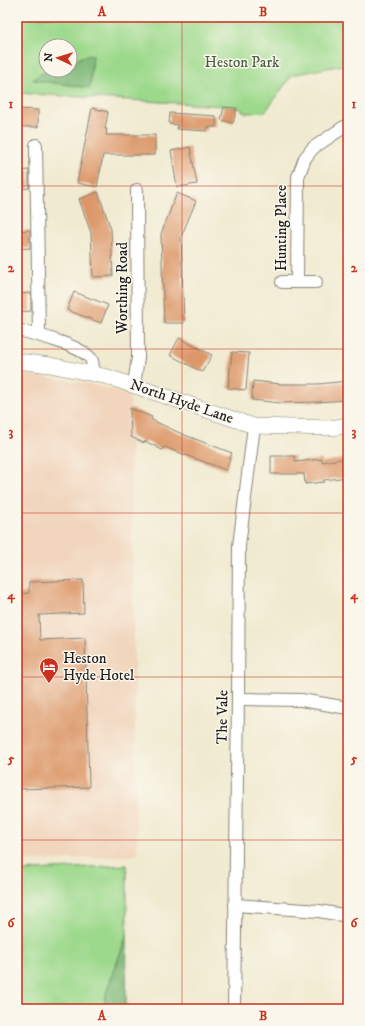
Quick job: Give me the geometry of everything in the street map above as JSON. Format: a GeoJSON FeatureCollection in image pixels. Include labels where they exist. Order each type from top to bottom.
{"type":"FeatureCollection","features":[{"type":"Feature","properties":{"kind":"street","name":"Hunting Place"},"geometry":{"type":"LineString","coordinates":[[297,282],[298,177],[305,158],[313,148],[344,127],[348,127]]}},
{"type":"Feature","properties":{"kind":"street"},"geometry":{"type":"LineString","coordinates":[[36,145],[39,334]]}},
{"type":"Feature","properties":{"kind":"street","name":"Worthing Road"},"geometry":{"type":"LineString","coordinates":[[134,385],[138,358],[137,190]]}},
{"type":"Feature","properties":{"kind":"street","name":"Hunting Place"},"geometry":{"type":"LineString","coordinates":[[282,282],[316,282]]}},
{"type":"Feature","properties":{"kind":"street"},"geometry":{"type":"LineString","coordinates":[[17,330],[39,334],[85,352],[92,360],[93,374]]}},
{"type":"Feature","properties":{"kind":"street","name":"North Hyde Lane"},"geometry":{"type":"LineString","coordinates":[[17,361],[50,365],[93,374],[134,385],[254,426],[331,428],[348,425]]}},
{"type":"Feature","properties":{"kind":"street","name":"The Vale"},"geometry":{"type":"LineString","coordinates":[[234,1009],[239,546],[254,426]]}},
{"type":"Feature","properties":{"kind":"street"},"geometry":{"type":"LineString","coordinates":[[238,699],[301,700],[348,708]]}},
{"type":"Feature","properties":{"kind":"street"},"geometry":{"type":"LineString","coordinates":[[235,905],[319,911],[348,916]]}},
{"type":"Feature","properties":{"kind":"shaded area"},"geometry":{"type":"Polygon","coordinates":[[[17,373],[85,383],[130,394],[137,855],[17,862],[17,373]]]}},
{"type":"Feature","properties":{"kind":"green space","name":"Heston Park"},"geometry":{"type":"Polygon","coordinates":[[[17,17],[348,17],[348,64],[292,75],[265,112],[246,113],[239,108],[17,93],[17,17]]]}},
{"type":"Feature","properties":{"kind":"green space"},"geometry":{"type":"Polygon","coordinates":[[[93,55],[90,88],[33,80],[38,76],[38,78],[78,78],[78,59],[81,57],[93,55]]]}},
{"type":"Feature","properties":{"kind":"green space"},"geometry":{"type":"Polygon","coordinates":[[[127,865],[127,935],[106,993],[104,1009],[17,1009],[17,871],[127,865]]]}},
{"type":"Feature","properties":{"kind":"green space"},"geometry":{"type":"Polygon","coordinates":[[[127,935],[126,1009],[104,1009],[106,993],[127,935]]]}},
{"type":"Feature","properties":{"kind":"building"},"geometry":{"type":"Polygon","coordinates":[[[224,107],[237,108],[233,123],[221,120],[224,107]]]}},
{"type":"Feature","properties":{"kind":"building"},"geometry":{"type":"Polygon","coordinates":[[[92,108],[108,112],[105,129],[107,129],[106,135],[155,135],[155,155],[103,155],[97,187],[77,183],[92,108]]]}},
{"type":"Feature","properties":{"kind":"building"},"geometry":{"type":"Polygon","coordinates":[[[17,109],[38,110],[38,127],[17,127],[17,109]]]}},
{"type":"Feature","properties":{"kind":"building"},"geometry":{"type":"Polygon","coordinates":[[[170,113],[216,116],[216,127],[207,127],[207,131],[177,129],[178,125],[169,124],[170,113]]]}},
{"type":"Feature","properties":{"kind":"building"},"geometry":{"type":"Polygon","coordinates":[[[190,147],[197,184],[177,187],[171,151],[190,147]]]}},
{"type":"Feature","properties":{"kind":"building"},"geometry":{"type":"Polygon","coordinates":[[[29,170],[29,188],[17,189],[17,171],[29,170]]]}},
{"type":"Feature","properties":{"kind":"building"},"geometry":{"type":"Polygon","coordinates":[[[98,192],[111,229],[113,276],[93,277],[91,233],[79,199],[98,192]]]}},
{"type":"Feature","properties":{"kind":"building"},"geometry":{"type":"Polygon","coordinates":[[[177,193],[196,201],[181,237],[184,323],[164,323],[161,234],[177,193]]]}},
{"type":"Feature","properties":{"kind":"building"},"geometry":{"type":"Polygon","coordinates":[[[30,230],[30,248],[17,249],[17,231],[30,230]]]}},
{"type":"Feature","properties":{"kind":"building"},"geometry":{"type":"Polygon","coordinates":[[[74,292],[108,305],[101,323],[67,310],[74,292]]]}},
{"type":"Feature","properties":{"kind":"building"},"geometry":{"type":"Polygon","coordinates":[[[31,293],[31,311],[17,312],[17,294],[31,293]]]}},
{"type":"Feature","properties":{"kind":"building"},"geometry":{"type":"Polygon","coordinates":[[[179,338],[212,355],[202,372],[170,355],[179,338]]]}},
{"type":"Feature","properties":{"kind":"building"},"geometry":{"type":"Polygon","coordinates":[[[232,352],[249,353],[246,390],[228,388],[232,352]]]}},
{"type":"Feature","properties":{"kind":"building"},"geometry":{"type":"Polygon","coordinates":[[[253,381],[280,384],[318,384],[348,381],[348,400],[280,403],[252,400],[253,381]]]}},
{"type":"Feature","properties":{"kind":"building"},"geometry":{"type":"Polygon","coordinates":[[[130,408],[152,417],[151,419],[154,421],[182,434],[232,453],[226,470],[164,447],[162,450],[145,441],[144,443],[131,437],[130,408]]]}},
{"type":"Feature","properties":{"kind":"building"},"geometry":{"type":"Polygon","coordinates":[[[271,456],[295,456],[295,462],[322,459],[322,462],[348,458],[348,477],[305,484],[304,474],[271,474],[271,456]]]}},
{"type":"Feature","properties":{"kind":"building","name":"Heston Hyde Hotel"},"geometry":{"type":"Polygon","coordinates":[[[83,580],[84,613],[39,615],[40,640],[85,638],[89,787],[17,789],[17,594],[29,593],[29,582],[83,580]]]}},
{"type":"Feature","properties":{"kind":"place","name":"Heston Hyde Hotel"},"geometry":{"type":"Point","coordinates":[49,684]}}]}
